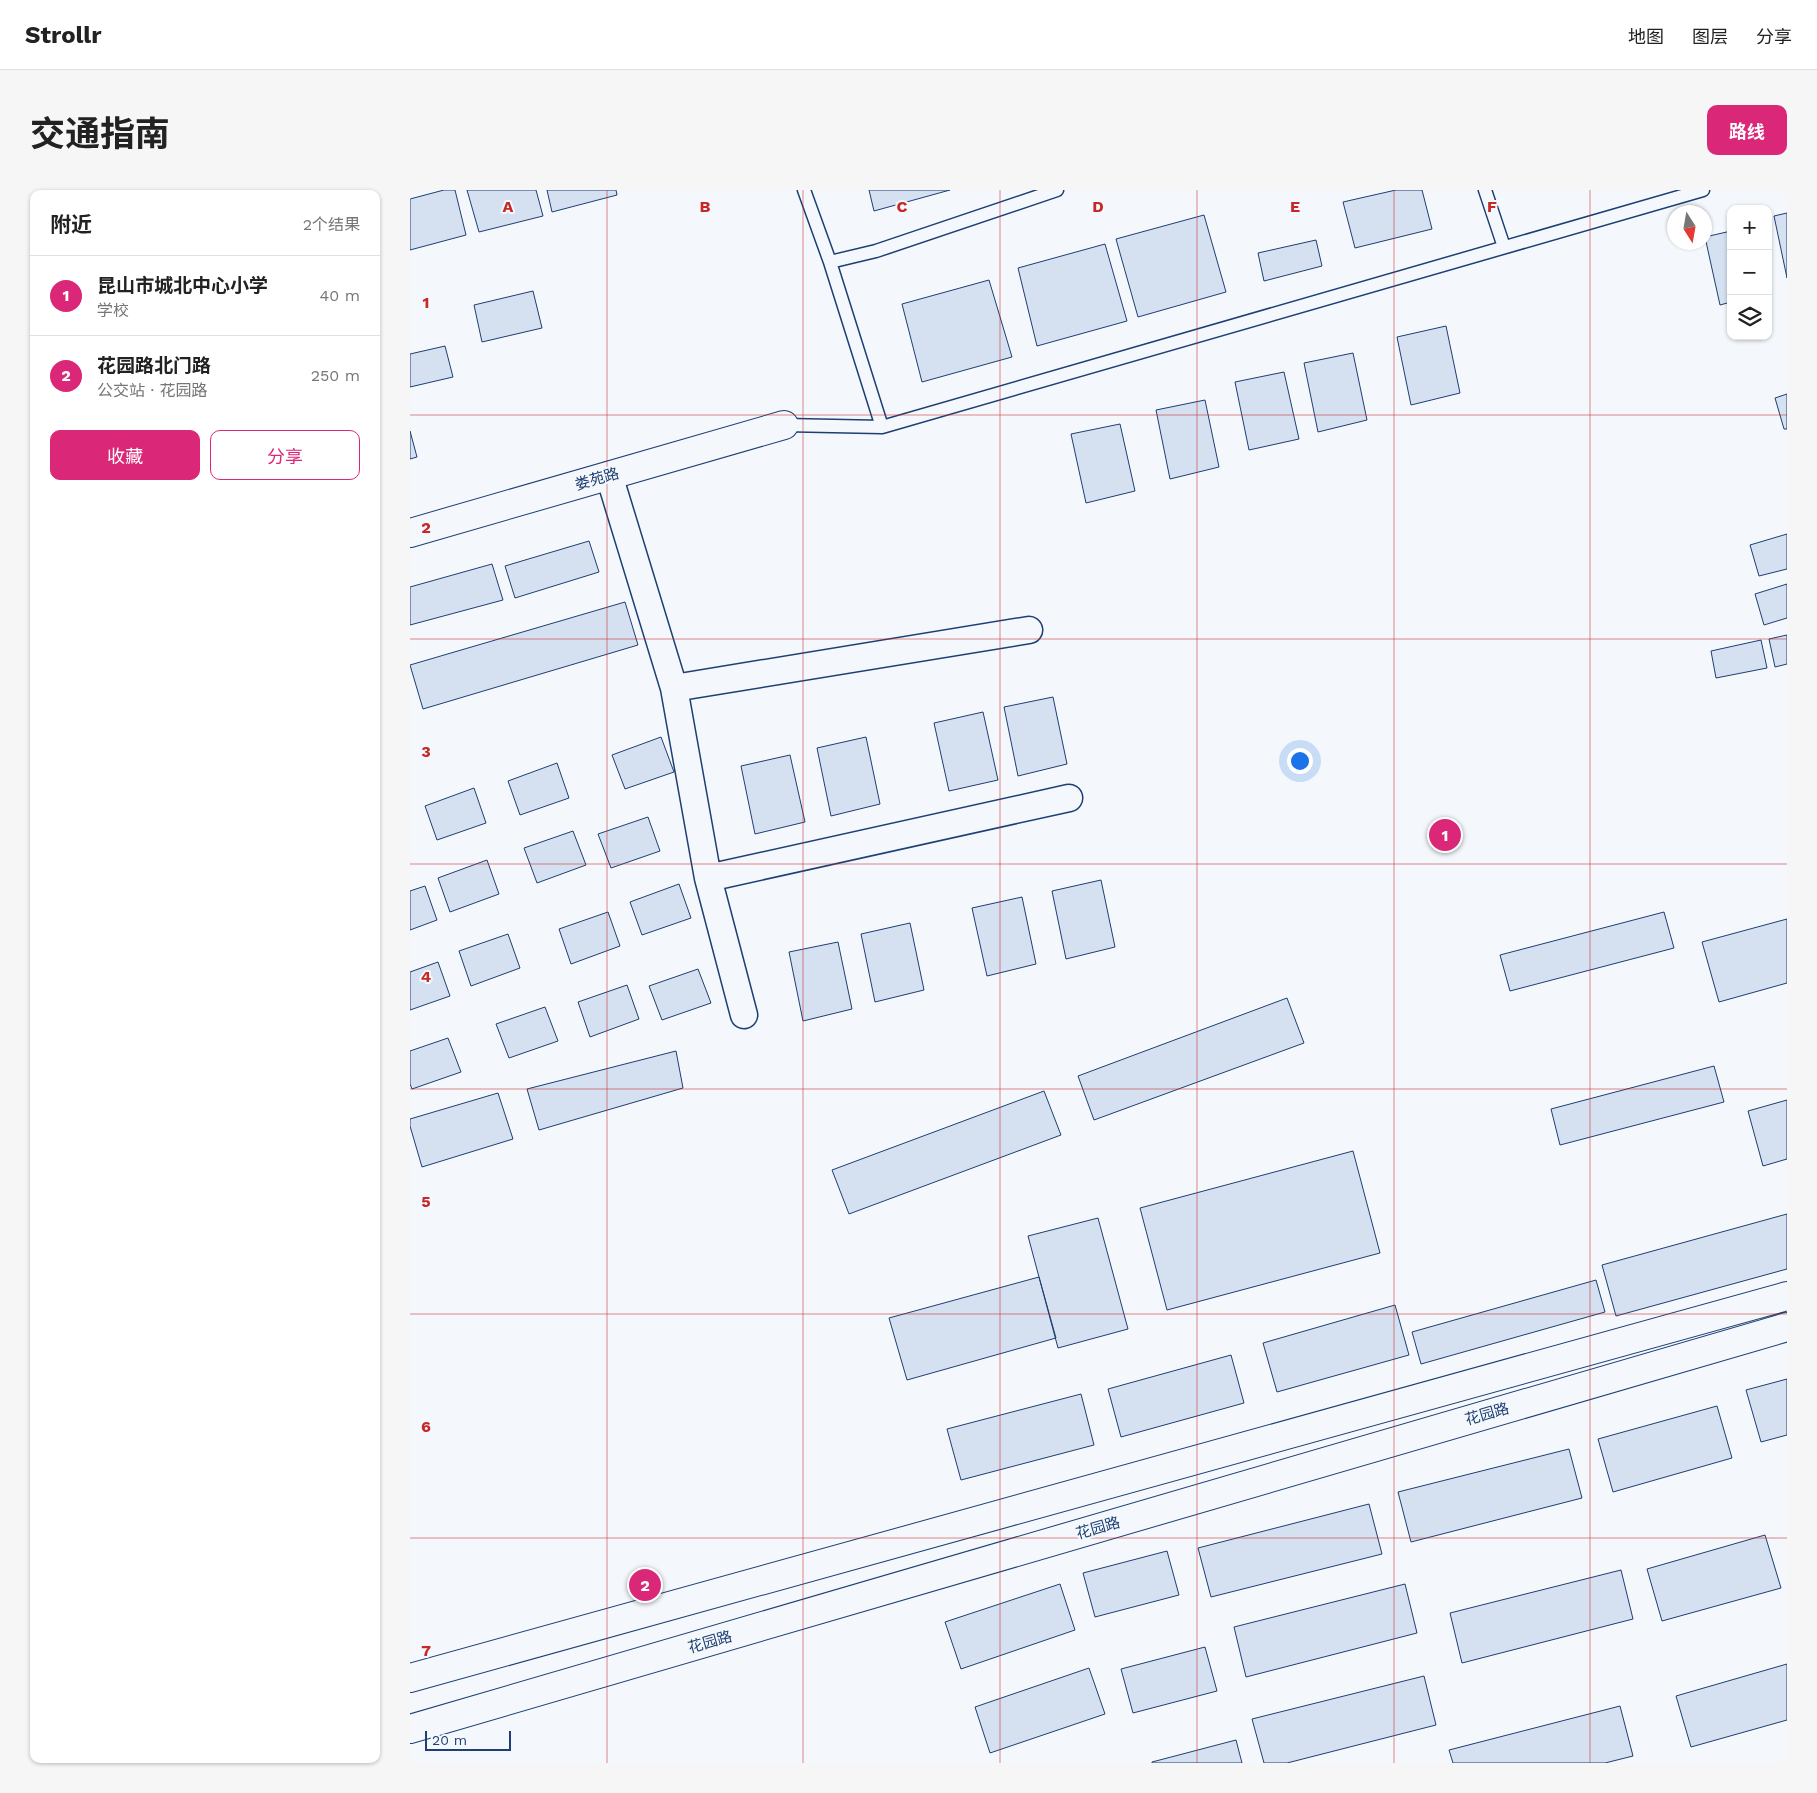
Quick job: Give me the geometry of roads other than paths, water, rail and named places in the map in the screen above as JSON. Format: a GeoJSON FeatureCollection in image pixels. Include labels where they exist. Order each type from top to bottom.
{"type":"FeatureCollection","features":[{"type":"Feature","properties":{"kind":"main road","name":"娄苑路"},"geometry":{"type":"LineString","coordinates":[[410,533],[784,425]]}},
{"type":"Feature","properties":{"kind":"main road"},"geometry":{"type":"LineString","coordinates":[[410,1678],[1787,1296]]}},
{"type":"Feature","properties":{"kind":"main road","name":"花园路"},"geometry":{"type":"LineString","coordinates":[[410,1730],[1787,1326]]}},
{"type":"Feature","properties":{"kind":"street"},"geometry":{"type":"LineString","coordinates":[[609,475],[674,688],[708,878],[744,1015]]}},
{"type":"Feature","properties":{"kind":"street"},"geometry":{"type":"LineString","coordinates":[[674,688],[1029,630]]}},
{"type":"Feature","properties":{"kind":"street"},"geometry":{"type":"LineString","coordinates":[[708,878],[1069,798]]}},
{"type":"Feature","properties":{"kind":"lane"},"geometry":{"type":"LineString","coordinates":[[804,190],[830,262],[882,427]]}},
{"type":"Feature","properties":{"kind":"lane"},"geometry":{"type":"LineString","coordinates":[[830,262],[876,251],[1057,190]]}},
{"type":"Feature","properties":{"kind":"lane"},"geometry":{"type":"LineString","coordinates":[[1485,190],[1504,247]]}},
{"type":"Feature","properties":{"kind":"lane"},"geometry":{"type":"LineString","coordinates":[[784,425],[882,427],[1703,190]]}},
{"type":"Feature","properties":{"kind":"place","name":"昆山市城北中心小学"},"geometry":{"type":"Point","coordinates":[1445,835]}},
{"type":"Feature","properties":{"kind":"place","name":"花园路北门路"},"geometry":{"type":"Point","coordinates":[645,1585]}}]}
